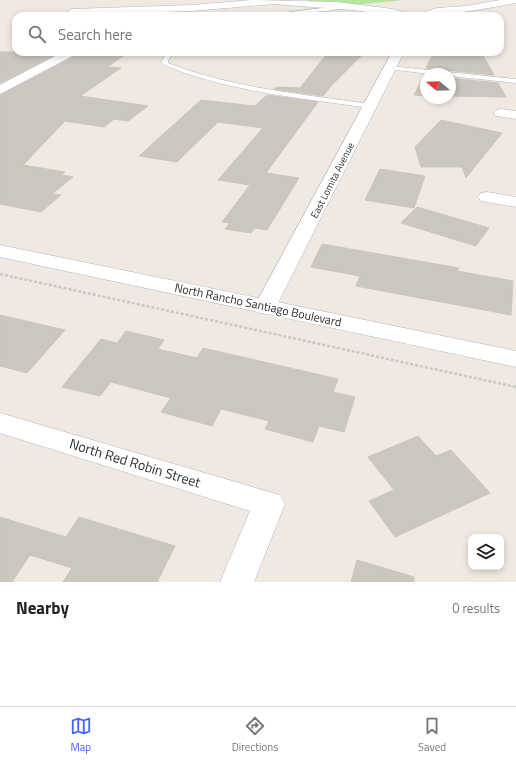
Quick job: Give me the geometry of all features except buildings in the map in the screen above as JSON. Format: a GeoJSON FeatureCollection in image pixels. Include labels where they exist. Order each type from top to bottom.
{"type":"FeatureCollection","features":[{"type":"Feature","properties":{"kind":"street"},"geometry":{"type":"LineString","coordinates":[[316,0],[351,7],[393,12]]}},
{"type":"Feature","properties":{"kind":"street"},"geometry":{"type":"LineString","coordinates":[[429,12],[466,9],[516,0]]}},
{"type":"Feature","properties":{"kind":"street"},"geometry":{"type":"LineString","coordinates":[[72,12],[192,8],[274,1],[351,7]]}},
{"type":"Feature","properties":{"kind":"street"},"geometry":{"type":"LineString","coordinates":[[0,90],[64,56]]}},
{"type":"Feature","properties":{"kind":"street","name":"East Lomita Avenue"},"geometry":{"type":"LineString","coordinates":[[265,307],[396,56]]}},
{"type":"Feature","properties":{"kind":"street"},"geometry":{"type":"LineString","coordinates":[[501,113],[516,115]]}},
{"type":"Feature","properties":{"kind":"street"},"geometry":{"type":"LineString","coordinates":[[487,197],[516,202]]}},
{"type":"Feature","properties":{"kind":"street","name":"North Rancho Santiago Boulevard"},"geometry":{"type":"LineString","coordinates":[[0,251],[516,359]]}},
{"type":"Feature","properties":{"kind":"street","name":"North Red Robin Street"},"geometry":{"type":"LineString","coordinates":[[0,423],[269,504],[237,582]]}},
{"type":"Feature","properties":{"kind":"lane"},"geometry":{"type":"LineString","coordinates":[[296,12],[340,7]]}},
{"type":"Feature","properties":{"kind":"lane"},"geometry":{"type":"LineString","coordinates":[[168,56],[164,59],[166,64],[188,74],[211,81],[285,94],[370,106]]}},
{"type":"Feature","properties":{"kind":"lane"},"geometry":{"type":"LineString","coordinates":[[390,68],[420,71]]}},
{"type":"Feature","properties":{"kind":"lane"},"geometry":{"type":"LineString","coordinates":[[456,75],[516,81]]}},
{"type":"Feature","properties":{"kind":"path"},"geometry":{"type":"LineString","coordinates":[[0,274],[516,387]]}},
{"type":"Feature","properties":{"kind":"green space"},"geometry":{"type":"Polygon","coordinates":[[[305,0],[404,0],[342,5],[317,3],[305,0]]]}}]}
